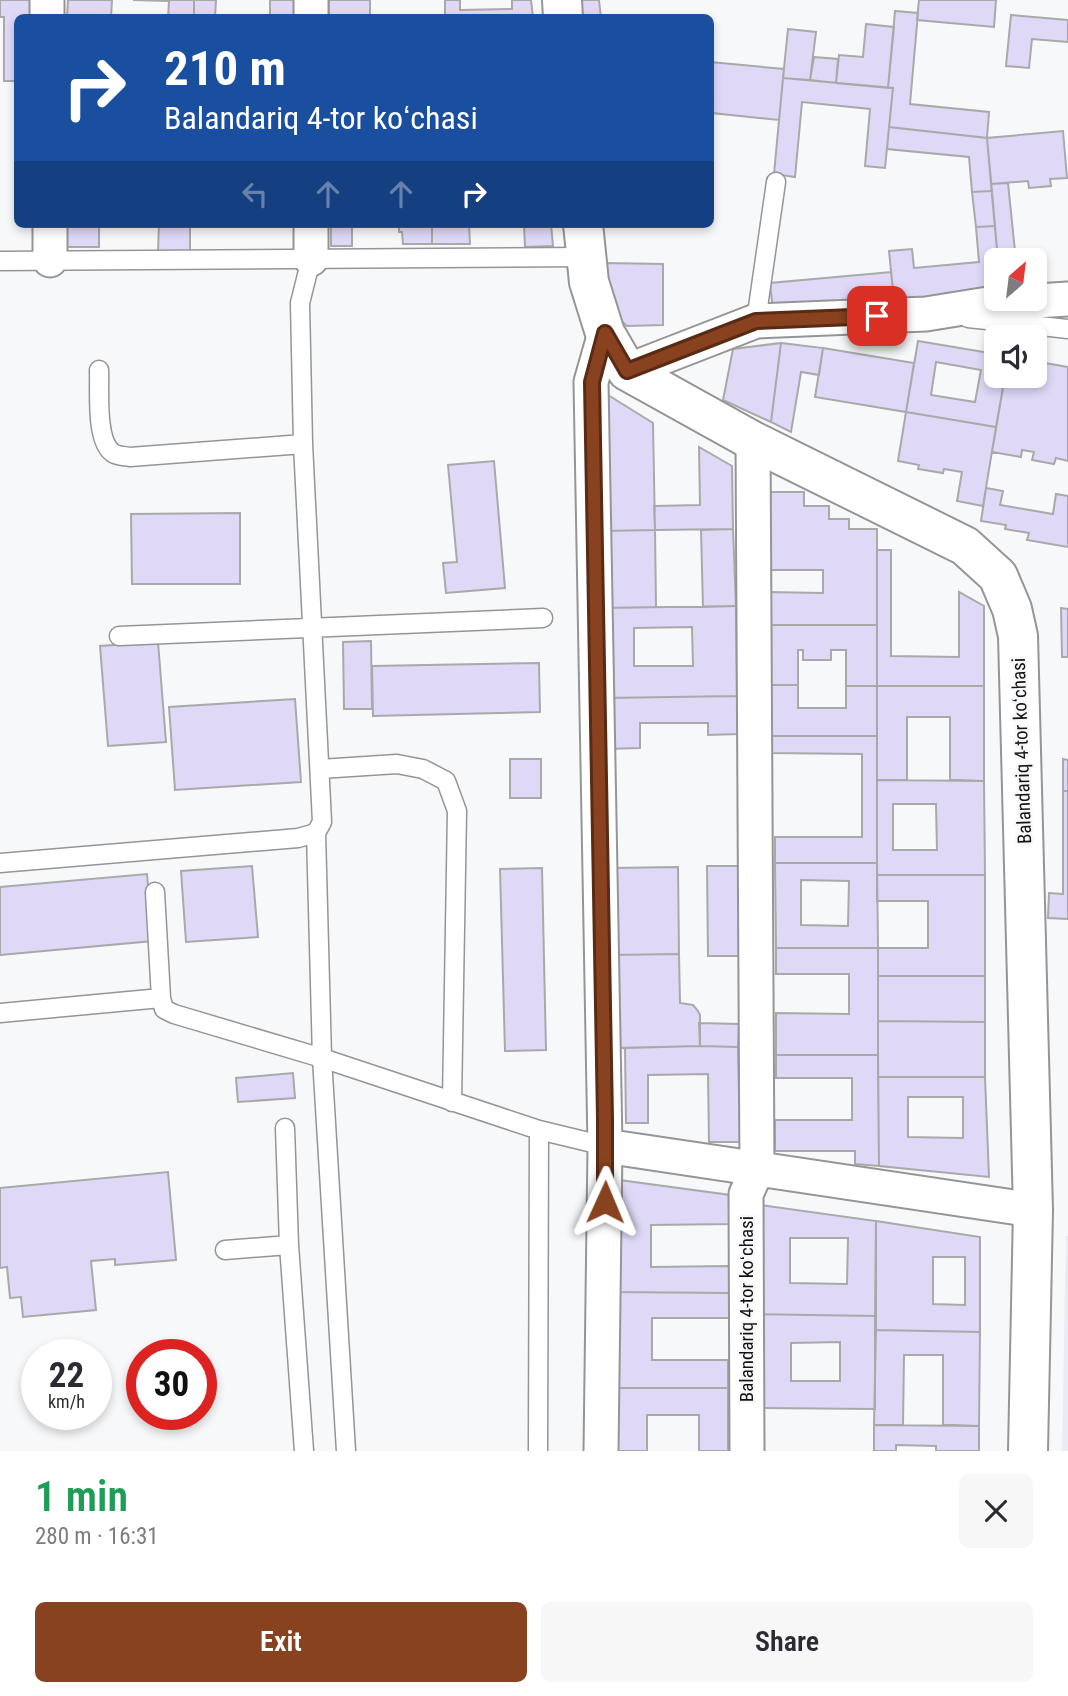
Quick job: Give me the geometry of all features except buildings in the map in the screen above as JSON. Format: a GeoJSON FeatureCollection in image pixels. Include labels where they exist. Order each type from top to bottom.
{"type":"FeatureCollection","features":[{"type":"Feature","properties":{"kind":"street"},"geometry":{"type":"LineString","coordinates":[[50,228],[50,260]]}},
{"type":"Feature","properties":{"kind":"street"},"geometry":{"type":"LineString","coordinates":[[311,228],[311,259]]}},
{"type":"Feature","properties":{"kind":"street"},"geometry":{"type":"LineString","coordinates":[[585,241],[589,282],[605,333],[627,371],[756,321],[926,314],[989,304],[1068,299]]}},
{"type":"Feature","properties":{"kind":"street"},"geometry":{"type":"LineString","coordinates":[[601,1451],[605,1146],[592,382],[605,333]]}},
{"type":"Feature","properties":{"kind":"street","name":"Balandariq 4-tor koʻchasi"},"geometry":{"type":"LineString","coordinates":[[627,371],[753,441],[965,546],[998,576],[1012,609],[1018,636],[1033,1210],[1028,1451]]}},
{"type":"Feature","properties":{"kind":"street","name":"Balandariq 4-tor koʻchasi"},"geometry":{"type":"LineString","coordinates":[[747,1451],[746,1194],[757,1170],[753,441]]}},
{"type":"Feature","properties":{"kind":"street"},"geometry":{"type":"LineString","coordinates":[[605,1146],[1033,1210]]}},
{"type":"Feature","properties":{"kind":"lane"},"geometry":{"type":"LineString","coordinates":[[756,321],[776,182]]}},
{"type":"Feature","properties":{"kind":"lane"},"geometry":{"type":"LineString","coordinates":[[0,261],[311,259],[585,241]]}},
{"type":"Feature","properties":{"kind":"lane"},"geometry":{"type":"LineString","coordinates":[[311,259],[300,303],[303,444],[322,822],[316,833],[322,1058],[346,1451]]}},
{"type":"Feature","properties":{"kind":"lane"},"geometry":{"type":"LineString","coordinates":[[926,314],[1068,329]]}},
{"type":"Feature","properties":{"kind":"lane"},"geometry":{"type":"LineString","coordinates":[[99,370],[102,434],[107,447],[114,454],[130,457],[303,444]]}},
{"type":"Feature","properties":{"kind":"lane"},"geometry":{"type":"LineString","coordinates":[[119,636],[543,618]]}},
{"type":"Feature","properties":{"kind":"lane"},"geometry":{"type":"LineString","coordinates":[[320,769],[397,764],[423,769],[446,781],[457,811],[452,1102]]}},
{"type":"Feature","properties":{"kind":"lane"},"geometry":{"type":"LineString","coordinates":[[0,863],[298,838],[316,833]]}},
{"type":"Feature","properties":{"kind":"lane"},"geometry":{"type":"LineString","coordinates":[[155,892],[161,998],[164,1009],[540,1130],[605,1146]]}},
{"type":"Feature","properties":{"kind":"lane"},"geometry":{"type":"LineString","coordinates":[[0,1013],[161,998]]}},
{"type":"Feature","properties":{"kind":"lane"},"geometry":{"type":"LineString","coordinates":[[285,1128],[289,1245],[304,1451]]}},
{"type":"Feature","properties":{"kind":"lane"},"geometry":{"type":"LineString","coordinates":[[538,1451],[540,1130]]}},
{"type":"Feature","properties":{"kind":"lane"},"geometry":{"type":"LineString","coordinates":[[225,1250],[289,1245]]}},
{"type":"Feature","properties":{"kind":"shaded area"},"geometry":{"type":"Polygon","coordinates":[[[1066,1236],[1068,1451],[1062,1451],[1066,1236]]]}},
{"type":"Feature","properties":{"kind":"route"},"geometry":{"type":"LineString","coordinates":[[605,1202],[592,382],[605,333],[627,371],[756,321],[877,316]]}}]}
